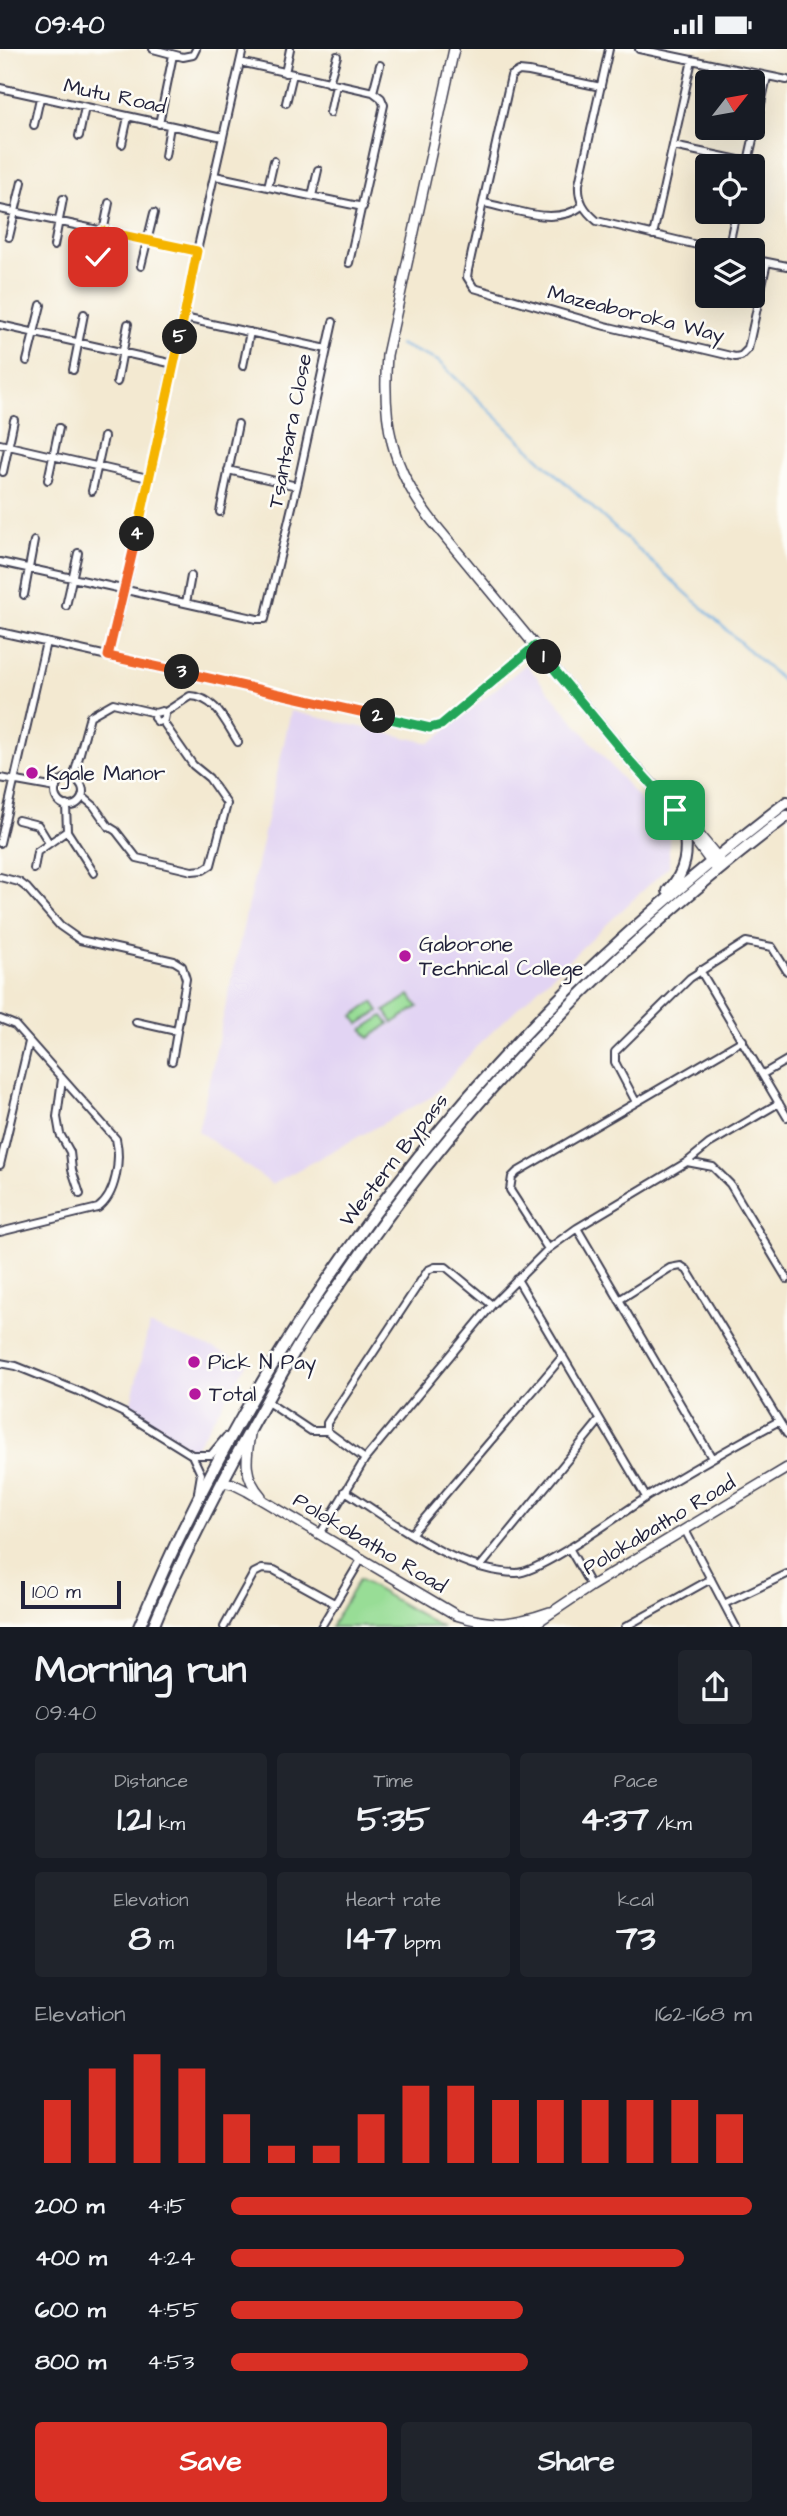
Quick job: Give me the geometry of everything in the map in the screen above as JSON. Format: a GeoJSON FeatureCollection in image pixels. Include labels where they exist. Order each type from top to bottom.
{"type":"FeatureCollection","features":[{"type":"Feature","properties":{"kind":"highway","name":"Western Bypass"},"geometry":{"type":"LineString","coordinates":[[139,1627],[181,1533],[242,1417],[296,1327],[390,1193],[503,1057],[555,1003],[630,931],[717,863],[787,802]]}},
{"type":"Feature","properties":{"kind":"highway","name":"Western Bypass"},"geometry":{"type":"LineString","coordinates":[[153,1627],[184,1556],[266,1401],[305,1334],[398,1200],[514,1062],[582,994],[717,863],[787,815]]}},
{"type":"Feature","properties":{"kind":"highway"},"geometry":{"type":"LineString","coordinates":[[630,931],[681,874],[687,855],[684,825]]}},
{"type":"Feature","properties":{"kind":"street"},"geometry":{"type":"LineString","coordinates":[[153,49],[188,57],[196,49]]}},
{"type":"Feature","properties":{"kind":"street"},"geometry":{"type":"LineString","coordinates":[[108,656],[125,590],[243,49]]}},
{"type":"Feature","properties":{"kind":"street"},"geometry":{"type":"LineString","coordinates":[[286,103],[290,49]]}},
{"type":"Feature","properties":{"kind":"street"},"geometry":{"type":"LineString","coordinates":[[454,49],[387,355],[386,421],[393,451],[414,495],[631,762],[690,824],[717,863]]}},
{"type":"Feature","properties":{"kind":"street"},"geometry":{"type":"LineString","coordinates":[[609,49],[579,184],[582,206],[597,221],[695,245]]}},
{"type":"Feature","properties":{"kind":"street"},"geometry":{"type":"LineString","coordinates":[[639,49],[787,80]]}},
{"type":"Feature","properties":{"kind":"street"},"geometry":{"type":"LineString","coordinates":[[159,124],[173,55]]}},
{"type":"Feature","properties":{"kind":"street"},"geometry":{"type":"LineString","coordinates":[[330,113],[337,56]]}},
{"type":"Feature","properties":{"kind":"street"},"geometry":{"type":"LineString","coordinates":[[653,235],[692,60]]}},
{"type":"Feature","properties":{"kind":"street"},"geometry":{"type":"LineString","coordinates":[[240,62],[373,92],[381,98],[384,105],[349,263]]}},
{"type":"Feature","properties":{"kind":"street"},"geometry":{"type":"LineString","coordinates":[[373,92],[380,65]]}},
{"type":"Feature","properties":{"kind":"street"},"geometry":{"type":"LineString","coordinates":[[582,206],[562,216],[551,217],[484,203],[509,81],[515,73],[529,72],[601,87]]}},
{"type":"Feature","properties":{"kind":"street"},"geometry":{"type":"LineString","coordinates":[[749,154],[767,77]]}},
{"type":"Feature","properties":{"kind":"street","name":"Mutu Road"},"geometry":{"type":"LineString","coordinates":[[0,88],[223,137]]}},
{"type":"Feature","properties":{"kind":"street"},"geometry":{"type":"LineString","coordinates":[[34,125],[40,98]]}},
{"type":"Feature","properties":{"kind":"street"},"geometry":{"type":"LineString","coordinates":[[79,136],[85,107]]}},
{"type":"Feature","properties":{"kind":"street"},"geometry":{"type":"LineString","coordinates":[[122,144],[128,117]]}},
{"type":"Feature","properties":{"kind":"street"},"geometry":{"type":"LineString","coordinates":[[165,156],[170,126]]}},
{"type":"Feature","properties":{"kind":"street"},"geometry":{"type":"LineString","coordinates":[[673,146],[706,154]]}},
{"type":"Feature","properties":{"kind":"street"},"geometry":{"type":"LineString","coordinates":[[268,187],[274,161]]}},
{"type":"Feature","properties":{"kind":"street"},"geometry":{"type":"LineString","coordinates":[[312,196],[318,170]]}},
{"type":"Feature","properties":{"kind":"street"},"geometry":{"type":"LineString","coordinates":[[215,176],[363,207]]}},
{"type":"Feature","properties":{"kind":"street"},"geometry":{"type":"LineString","coordinates":[[9,237],[22,182]]}},
{"type":"Feature","properties":{"kind":"street"},"geometry":{"type":"LineString","coordinates":[[54,246],[63,199]]}},
{"type":"Feature","properties":{"kind":"street"},"geometry":{"type":"LineString","coordinates":[[98,257],[109,203]]}},
{"type":"Feature","properties":{"kind":"street","name":"Mazeaboroka Way"},"geometry":{"type":"LineString","coordinates":[[484,203],[468,270],[470,284],[482,291],[605,326],[735,357],[741,356],[748,349],[767,262]]}},
{"type":"Feature","properties":{"kind":"street"},"geometry":{"type":"LineString","coordinates":[[0,209],[197,251]]}},
{"type":"Feature","properties":{"kind":"street"},"geometry":{"type":"LineString","coordinates":[[141,267],[154,213]]}},
{"type":"Feature","properties":{"kind":"street"},"geometry":{"type":"LineString","coordinates":[[767,262],[787,266]]}},
{"type":"Feature","properties":{"kind":"street"},"geometry":{"type":"LineString","coordinates":[[27,361],[41,305]]}},
{"type":"Feature","properties":{"kind":"street"},"geometry":{"type":"LineString","coordinates":[[73,370],[84,314]]}},
{"type":"Feature","properties":{"kind":"street","name":"Tsantsara Close"},"geometry":{"type":"LineString","coordinates":[[184,318],[327,349],[298,485],[265,618],[257,619],[186,603]]}},
{"type":"Feature","properties":{"kind":"street"},"geometry":{"type":"LineString","coordinates":[[327,349],[333,321]]}},
{"type":"Feature","properties":{"kind":"street"},"geometry":{"type":"LineString","coordinates":[[117,382],[128,324]]}},
{"type":"Feature","properties":{"kind":"street"},"geometry":{"type":"LineString","coordinates":[[0,325],[173,364]]}},
{"type":"Feature","properties":{"kind":"street"},"geometry":{"type":"LineString","coordinates":[[243,366],[250,332]]}},
{"type":"Feature","properties":{"kind":"street"},"geometry":{"type":"LineString","coordinates":[[3,472],[14,420]]}},
{"type":"Feature","properties":{"kind":"street"},"geometry":{"type":"LineString","coordinates":[[220,512],[238,424]]}},
{"type":"Feature","properties":{"kind":"street"},"geometry":{"type":"LineString","coordinates":[[48,480],[58,428]]}},
{"type":"Feature","properties":{"kind":"street"},"geometry":{"type":"LineString","coordinates":[[92,491],[104,437]]}},
{"type":"Feature","properties":{"kind":"street"},"geometry":{"type":"LineString","coordinates":[[0,444],[148,478]]}},
{"type":"Feature","properties":{"kind":"street"},"geometry":{"type":"LineString","coordinates":[[228,470],[298,485]]}},
{"type":"Feature","properties":{"kind":"street"},"geometry":{"type":"LineString","coordinates":[[24,595],[34,541]]}},
{"type":"Feature","properties":{"kind":"street"},"geometry":{"type":"LineString","coordinates":[[66,606],[78,553]]}},
{"type":"Feature","properties":{"kind":"street"},"geometry":{"type":"LineString","coordinates":[[0,562],[186,603],[191,576]]}},
{"type":"Feature","properties":{"kind":"street"},"geometry":{"type":"LineString","coordinates":[[0,632],[430,728],[445,723],[535,646]]}},
{"type":"Feature","properties":{"kind":"street"},"geometry":{"type":"LineString","coordinates":[[0,843],[46,642]]}},
{"type":"Feature","properties":{"kind":"street"},"geometry":{"type":"LineString","coordinates":[[164,713],[190,696],[206,699],[213,704],[238,742]]}},
{"type":"Feature","properties":{"kind":"street"},"geometry":{"type":"LineString","coordinates":[[73,779],[90,716],[113,703],[164,713]]}},
{"type":"Feature","properties":{"kind":"street"},"geometry":{"type":"LineString","coordinates":[[82,796],[94,806],[108,826],[116,831],[136,858],[192,871],[203,870],[211,865],[228,804],[209,778],[192,765],[163,722],[156,720],[155,713]]}},
{"type":"Feature","properties":{"kind":"street"},"geometry":{"type":"LineString","coordinates":[[163,722],[166,718],[164,713]]}},
{"type":"Feature","properties":{"kind":"street"},"geometry":{"type":"LineString","coordinates":[[0,778],[55,788]]}},
{"type":"Feature","properties":{"kind":"street"},"geometry":{"type":"LineString","coordinates":[[73,779],[81,786],[82,796],[76,804],[65,805],[57,799],[55,788],[62,780],[73,779]]}},
{"type":"Feature","properties":{"kind":"street"},"geometry":{"type":"LineString","coordinates":[[65,805],[66,831],[94,873]]}},
{"type":"Feature","properties":{"kind":"street"},"geometry":{"type":"LineString","coordinates":[[675,810],[684,825],[717,863]]}},
{"type":"Feature","properties":{"kind":"street"},"geometry":{"type":"LineString","coordinates":[[18,820],[38,825],[49,843]]}},
{"type":"Feature","properties":{"kind":"street"},"geometry":{"type":"LineString","coordinates":[[34,869],[37,852],[66,831]]}},
{"type":"Feature","properties":{"kind":"street"},"geometry":{"type":"LineString","coordinates":[[0,877],[19,882],[27,888],[60,926],[80,940],[174,961],[182,966],[187,979],[172,1061]]}},
{"type":"Feature","properties":{"kind":"street"},"geometry":{"type":"LineString","coordinates":[[636,1102],[615,1062],[617,1048],[700,970],[746,942],[772,947],[787,971]]}},
{"type":"Feature","properties":{"kind":"street"},"geometry":{"type":"LineString","coordinates":[[700,970],[787,1117]]}},
{"type":"Feature","properties":{"kind":"street"},"geometry":{"type":"LineString","coordinates":[[0,1019],[15,1025],[116,1139],[119,1151],[110,1195],[98,1208],[0,1232]]}},
{"type":"Feature","properties":{"kind":"street"},"geometry":{"type":"LineString","coordinates":[[136,1021],[176,1031]]}},
{"type":"Feature","properties":{"kind":"street"},"geometry":{"type":"LineString","coordinates":[[548,1249],[510,1190],[512,1177],[743,1040]]}},
{"type":"Feature","properties":{"kind":"street"},"geometry":{"type":"LineString","coordinates":[[0,1165],[29,1042]]}},
{"type":"Feature","properties":{"kind":"street"},"geometry":{"type":"LineString","coordinates":[[763,1074],[787,1060]]}},
{"type":"Feature","properties":{"kind":"street"},"geometry":{"type":"LineString","coordinates":[[62,1079],[58,1126],[70,1152],[72,1170],[80,1194]]}},
{"type":"Feature","properties":{"kind":"street"},"geometry":{"type":"LineString","coordinates":[[320,1534],[365,1459],[492,1305],[548,1249],[577,1228],[687,1162],[709,1144],[779,1103]]}},
{"type":"Feature","properties":{"kind":"street"},"geometry":{"type":"LineString","coordinates":[[687,1162],[712,1167],[730,1184],[787,1279]]}},
{"type":"Feature","properties":{"kind":"street"},"geometry":{"type":"LineString","coordinates":[[577,1228],[712,1458]]}},
{"type":"Feature","properties":{"kind":"street"},"geometry":{"type":"LineString","coordinates":[[619,1300],[670,1268],[681,1266],[687,1270],[787,1434]]}},
{"type":"Feature","properties":{"kind":"street"},"geometry":{"type":"LineString","coordinates":[[327,1431],[327,1423],[428,1270],[446,1267],[492,1305]]}},
{"type":"Feature","properties":{"kind":"street"},"geometry":{"type":"LineString","coordinates":[[517,1279],[646,1497]]}},
{"type":"Feature","properties":{"kind":"street"},"geometry":{"type":"LineString","coordinates":[[412,1533],[564,1356]]}},
{"type":"Feature","properties":{"kind":"street"},"geometry":{"type":"LineString","coordinates":[[0,1363],[16,1366],[124,1413],[192,1455],[200,1468],[201,1481],[181,1533]]}},
{"type":"Feature","properties":{"kind":"street"},"geometry":{"type":"LineString","coordinates":[[266,1401],[311,1431],[327,1431],[365,1459]]}},
{"type":"Feature","properties":{"kind":"street"},"geometry":{"type":"LineString","coordinates":[[192,1455],[211,1455],[242,1417]]}},
{"type":"Feature","properties":{"kind":"street"},"geometry":{"type":"LineString","coordinates":[[480,1567],[600,1420]]}},
{"type":"Feature","properties":{"kind":"street"},"geometry":{"type":"LineString","coordinates":[[345,1491],[464,1563],[520,1573],[540,1566],[646,1497],[779,1421]]}},
{"type":"Feature","properties":{"kind":"street"},"geometry":{"type":"LineString","coordinates":[[252,1426],[245,1460],[246,1469],[253,1487],[268,1503]]}},
{"type":"Feature","properties":{"kind":"street","name":"Polokabatho Road"},"geometry":{"type":"LineString","coordinates":[[550,1612],[787,1468]]}},
{"type":"Feature","properties":{"kind":"street","name":"Polokobatho Road"},"geometry":{"type":"LineString","coordinates":[[222,1482],[239,1486],[456,1615],[495,1626]]}},
{"type":"Feature","properties":{"kind":"street"},"geometry":{"type":"LineString","coordinates":[[685,1530],[736,1627]]}},
{"type":"Feature","properties":{"kind":"street"},"geometry":{"type":"LineString","coordinates":[[569,1548],[592,1586]]}},
{"type":"Feature","properties":{"kind":"street"},"geometry":{"type":"LineString","coordinates":[[321,1627],[362,1558]]}},
{"type":"Feature","properties":{"kind":"street"},"geometry":{"type":"LineString","coordinates":[[223,1627],[254,1573],[262,1569],[274,1570],[334,1603]]}},
{"type":"Feature","properties":{"kind":"street"},"geometry":{"type":"LineString","coordinates":[[724,1604],[787,1574]]}},
{"type":"Feature","properties":{"kind":"street"},"geometry":{"type":"LineString","coordinates":[[625,1627],[711,1579]]}},
{"type":"Feature","properties":{"kind":"street"},"geometry":{"type":"LineString","coordinates":[[495,1626],[514,1624],[550,1612]]}},
{"type":"Feature","properties":{"kind":"street"},"geometry":{"type":"LineString","coordinates":[[530,1627],[550,1612]]}},
{"type":"Feature","properties":{"kind":"street"},"geometry":{"type":"LineString","coordinates":[[456,1615],[468,1627]]}},
{"type":"Feature","properties":{"kind":"shaded area","name":"Gaborone Technical College"},"geometry":{"type":"Polygon","coordinates":[[[526,664],[669,835],[669,866],[478,1045],[433,1096],[272,1184],[198,1131],[291,711],[430,743],[526,664]]]}},
{"type":"Feature","properties":{"kind":"shaded area"},"geometry":{"type":"Polygon","coordinates":[[[149,1325],[248,1362],[194,1450],[129,1411],[149,1325]]]}},
{"type":"Feature","properties":{"kind":"green space"},"geometry":{"type":"Polygon","coordinates":[[[410,995],[418,1007],[393,1023],[385,1011],[410,995]]]}},
{"type":"Feature","properties":{"kind":"green space"},"geometry":{"type":"Polygon","coordinates":[[[373,1002],[379,1011],[359,1024],[353,1016],[373,1002]]]}},
{"type":"Feature","properties":{"kind":"green space"},"geometry":{"type":"Polygon","coordinates":[[[383,1016],[389,1024],[369,1038],[363,1029],[383,1016]]]}},
{"type":"Feature","properties":{"kind":"green space"},"geometry":{"type":"Polygon","coordinates":[[[359,1579],[441,1627],[331,1627],[359,1579]]]}},
{"type":"Feature","properties":{"kind":"waterway"},"geometry":{"type":"LineString","coordinates":[[399,344],[438,361],[548,467],[787,685]]}},
{"type":"Feature","properties":{"kind":"place","name":"Kgale Manor"},"geometry":{"type":"Point","coordinates":[32,773]}},
{"type":"Feature","properties":{"kind":"place","name":"Gaborone Technical College"},"geometry":{"type":"Point","coordinates":[405,956]}},
{"type":"Feature","properties":{"kind":"place","name":"Pick N Pay"},"geometry":{"type":"Point","coordinates":[194,1362]}},
{"type":"Feature","properties":{"kind":"place","name":"Total"},"geometry":{"type":"Point","coordinates":[195,1394]}},
{"type":"Feature","properties":{"kind":"route"},"geometry":{"type":"LineString","coordinates":[[98,257],[103,231],[197,251],[125,590],[108,656],[430,728],[445,723],[535,646],[631,762],[675,810]]}}]}
